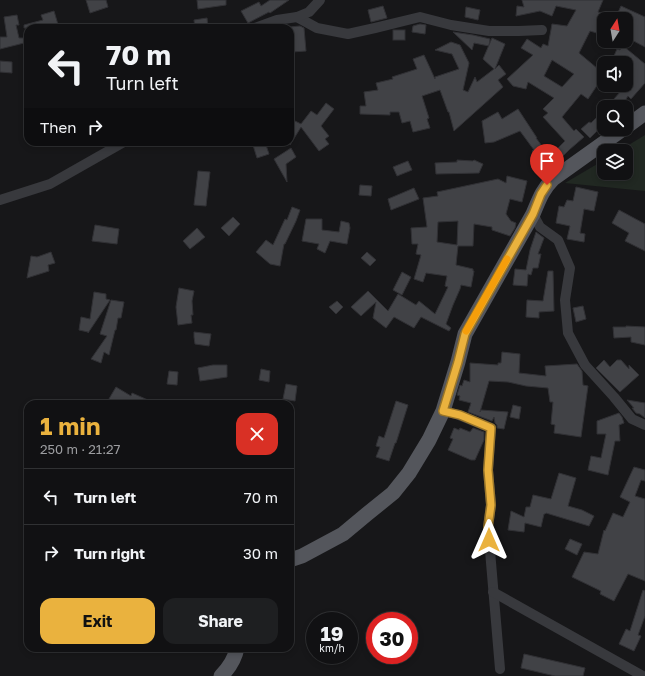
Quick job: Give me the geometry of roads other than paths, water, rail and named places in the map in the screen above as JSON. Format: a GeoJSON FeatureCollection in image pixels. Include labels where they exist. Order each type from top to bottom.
{"type":"FeatureCollection","features":[{"type":"Feature","properties":{"kind":"main road"},"geometry":{"type":"LineString","coordinates":[[633,122],[645,114]]}},
{"type":"Feature","properties":{"kind":"main road"},"geometry":{"type":"LineString","coordinates":[[294,559],[302,556],[343,534],[393,493],[409,473],[443,411],[465,334],[533,214],[541,194],[553,179],[613,136]]}},
{"type":"Feature","properties":{"kind":"main road"},"geometry":{"type":"LineString","coordinates":[[221,676],[227,670],[236,652]]}},
{"type":"Feature","properties":{"kind":"street"},"geometry":{"type":"LineString","coordinates":[[266,24],[277,20],[297,17],[309,12],[320,0]]}},
{"type":"Feature","properties":{"kind":"street"},"geometry":{"type":"LineString","coordinates":[[297,17],[317,28],[348,34],[420,17],[451,25],[489,31],[542,30]]}},
{"type":"Feature","properties":{"kind":"street"},"geometry":{"type":"LineString","coordinates":[[0,200],[50,184],[117,146]]}},
{"type":"Feature","properties":{"kind":"street"},"geometry":{"type":"LineString","coordinates":[[533,214],[540,227],[558,240],[570,268],[565,300],[568,333],[578,353],[585,365],[632,419],[645,425]]}},
{"type":"Feature","properties":{"kind":"street"},"geometry":{"type":"LineString","coordinates":[[443,411],[460,415],[491,428],[488,470],[491,505],[488,527],[500,669]]}},
{"type":"Feature","properties":{"kind":"street"},"geometry":{"type":"LineString","coordinates":[[493,592],[643,676]]}}]}
